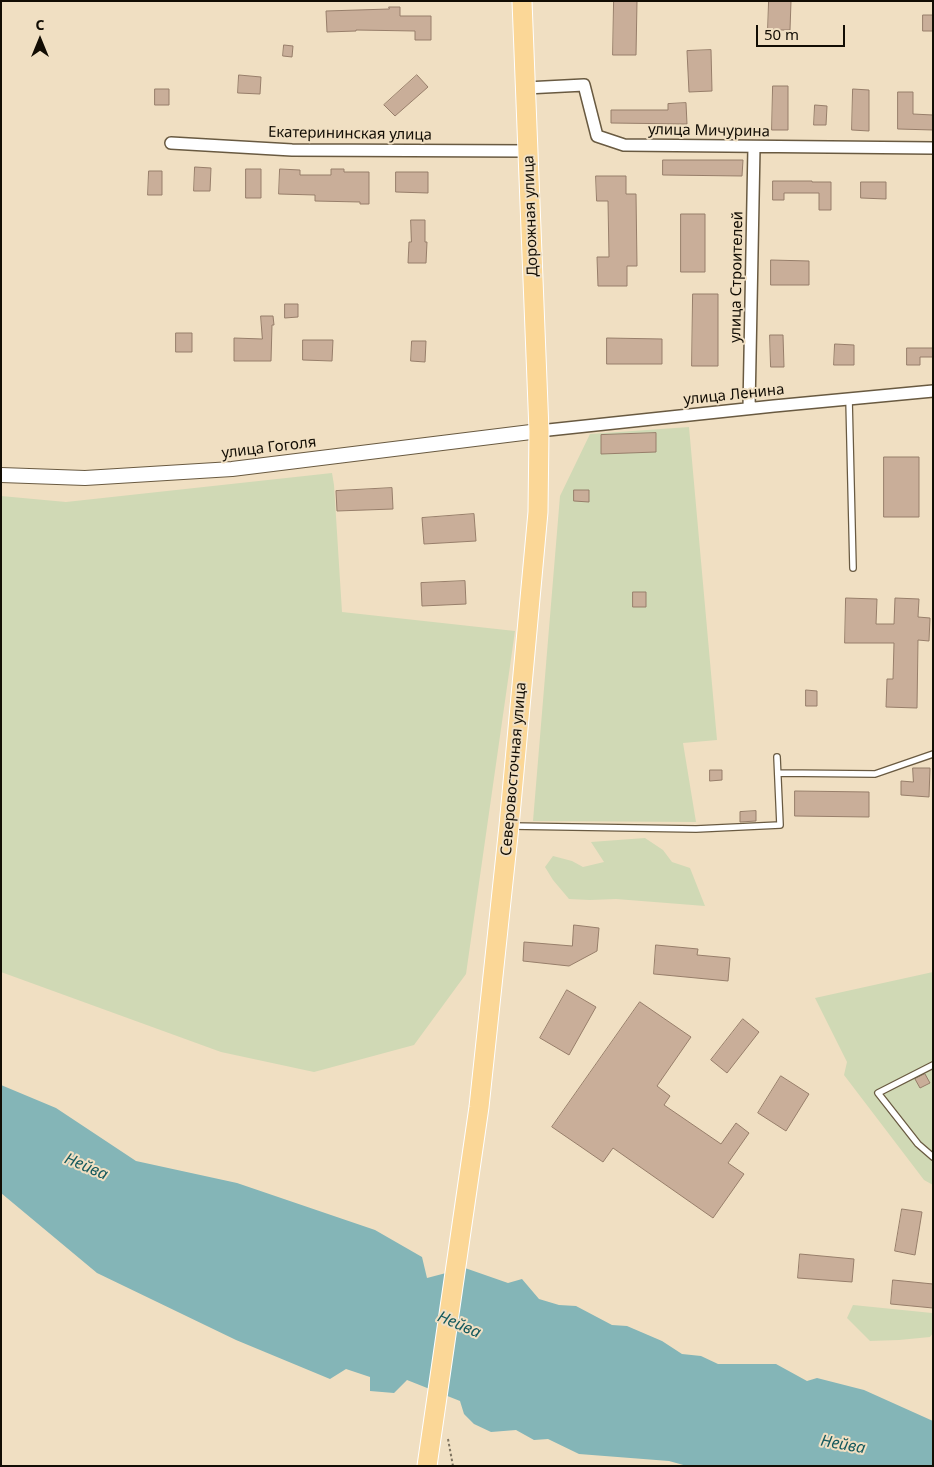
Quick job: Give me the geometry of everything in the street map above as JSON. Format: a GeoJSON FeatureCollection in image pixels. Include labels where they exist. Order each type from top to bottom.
{"type":"FeatureCollection","features":[{"type":"Feature","properties":{"kind":"main road","name":"Дорожная улица"},"geometry":{"type":"LineString","coordinates":[[522,1],[540,431]]}},
{"type":"Feature","properties":{"kind":"main road","name":"Северовосточная улица"},"geometry":{"type":"LineString","coordinates":[[427,1466],[479,1107],[509,826],[538,512],[540,431]]}},
{"type":"Feature","properties":{"kind":"street","name":"улица Мичурина"},"geometry":{"type":"LineString","coordinates":[[526,88],[584,85],[596,136],[624,145],[933,148]]}},
{"type":"Feature","properties":{"kind":"street","name":"Екатерининская улица"},"geometry":{"type":"LineString","coordinates":[[171,143],[292,150],[528,151]]}},
{"type":"Feature","properties":{"kind":"street","name":"улица Строителей"},"geometry":{"type":"LineString","coordinates":[[749,408],[754,146]]}},
{"type":"Feature","properties":{"kind":"street","name":"улица Ленина"},"geometry":{"type":"LineString","coordinates":[[540,431],[749,408],[933,391]]}},
{"type":"Feature","properties":{"kind":"street","name":"улица Гоголя"},"geometry":{"type":"LineString","coordinates":[[1,475],[84,478],[232,469],[540,431]]}},
{"type":"Feature","properties":{"kind":"lane"},"geometry":{"type":"LineString","coordinates":[[849,398],[852,568]]}},
{"type":"Feature","properties":{"kind":"lane"},"geometry":{"type":"LineString","coordinates":[[778,773],[874,774],[933,754]]}},
{"type":"Feature","properties":{"kind":"lane"},"geometry":{"type":"LineString","coordinates":[[509,826],[696,829],[780,825],[777,757]]}},
{"type":"Feature","properties":{"kind":"lane"},"geometry":{"type":"LineString","coordinates":[[933,1065],[878,1094],[918,1144],[933,1157]]}},
{"type":"Feature","properties":{"kind":"path"},"geometry":{"type":"LineString","coordinates":[[448,1439],[454,1466]]}},
{"type":"Feature","properties":{"kind":"green space"},"geometry":{"type":"Polygon","coordinates":[[[689,427],[717,740],[683,743],[696,822],[533,821],[560,496],[590,434],[689,427]]]}},
{"type":"Feature","properties":{"kind":"green space"},"geometry":{"type":"Polygon","coordinates":[[[332,473],[342,612],[515,631],[466,974],[414,1045],[314,1072],[221,1052],[1,972],[1,496],[66,502],[332,473]]]}},
{"type":"Feature","properties":{"kind":"green space"},"geometry":{"type":"Polygon","coordinates":[[[645,838],[663,850],[672,862],[690,868],[705,906],[616,899],[569,899],[545,867],[553,856],[572,861],[583,867],[604,862],[591,842],[645,838]]]}},
{"type":"Feature","properties":{"kind":"green space"},"geometry":{"type":"Polygon","coordinates":[[[933,972],[933,1185],[924,1180],[844,1075],[847,1062],[815,998],[933,972]]]}},
{"type":"Feature","properties":{"kind":"green space"},"geometry":{"type":"Polygon","coordinates":[[[853,1305],[932,1313],[933,1333],[930,1337],[870,1341],[847,1318],[853,1305]]]}},
{"type":"Feature","properties":{"kind":"water","name":"Нейва"},"geometry":{"type":"Polygon","coordinates":[[[1,1085],[56,1108],[136,1161],[237,1183],[375,1230],[422,1257],[427,1278],[465,1268],[508,1283],[522,1279],[539,1299],[559,1305],[576,1306],[612,1325],[627,1326],[662,1341],[682,1354],[701,1356],[718,1364],[776,1364],[807,1381],[817,1378],[864,1390],[933,1421],[933,1466],[687,1466],[669,1461],[579,1454],[548,1439],[534,1440],[516,1430],[491,1432],[474,1424],[464,1414],[460,1401],[407,1380],[394,1393],[370,1391],[370,1377],[346,1369],[330,1379],[236,1340],[97,1273],[1,1193],[1,1085]]]}},
{"type":"Feature","properties":{"kind":"building"},"geometry":{"type":"Polygon","coordinates":[[[614,1],[637,1],[636,55],[613,55],[614,1]]]}},
{"type":"Feature","properties":{"kind":"building"},"geometry":{"type":"Polygon","coordinates":[[[769,1],[791,1],[790,30],[768,30],[769,1]]]}},
{"type":"Feature","properties":{"kind":"building"},"geometry":{"type":"Polygon","coordinates":[[[389,7],[400,7],[400,16],[431,16],[431,40],[415,40],[415,31],[356,30],[327,32],[326,11],[389,9],[389,7]]]}},
{"type":"Feature","properties":{"kind":"building"},"geometry":{"type":"Polygon","coordinates":[[[923,15],[933,15],[933,31],[923,31],[923,15]]]}},
{"type":"Feature","properties":{"kind":"building"},"geometry":{"type":"Polygon","coordinates":[[[284,45],[293,46],[292,57],[283,56],[284,45]]]}},
{"type":"Feature","properties":{"kind":"building"},"geometry":{"type":"Polygon","coordinates":[[[711,50],[712,91],[689,92],[687,51],[711,50]]]}},
{"type":"Feature","properties":{"kind":"building"},"geometry":{"type":"Polygon","coordinates":[[[239,75],[261,77],[260,94],[238,93],[239,75]]]}},
{"type":"Feature","properties":{"kind":"building"},"geometry":{"type":"Polygon","coordinates":[[[417,75],[428,87],[395,116],[384,105],[417,75]]]}},
{"type":"Feature","properties":{"kind":"building"},"geometry":{"type":"Polygon","coordinates":[[[773,86],[788,86],[788,130],[772,130],[773,86]]]}},
{"type":"Feature","properties":{"kind":"building"},"geometry":{"type":"Polygon","coordinates":[[[155,89],[169,89],[169,105],[155,105],[155,89]]]}},
{"type":"Feature","properties":{"kind":"building"},"geometry":{"type":"Polygon","coordinates":[[[853,89],[869,90],[869,131],[852,130],[853,89]]]}},
{"type":"Feature","properties":{"kind":"building"},"geometry":{"type":"Polygon","coordinates":[[[898,92],[913,92],[913,114],[933,115],[933,130],[898,129],[898,92]]]}},
{"type":"Feature","properties":{"kind":"building"},"geometry":{"type":"Polygon","coordinates":[[[686,103],[687,124],[611,123],[611,110],[668,110],[668,104],[686,103]]]}},
{"type":"Feature","properties":{"kind":"building"},"geometry":{"type":"Polygon","coordinates":[[[815,105],[827,106],[826,125],[814,125],[815,105]]]}},
{"type":"Feature","properties":{"kind":"building"},"geometry":{"type":"Polygon","coordinates":[[[663,160],[743,160],[742,176],[663,175],[663,160]]]}},
{"type":"Feature","properties":{"kind":"building"},"geometry":{"type":"Polygon","coordinates":[[[195,167],[211,168],[210,191],[194,191],[195,167]]]}},
{"type":"Feature","properties":{"kind":"building"},"geometry":{"type":"Polygon","coordinates":[[[246,169],[261,169],[261,198],[246,198],[246,169]]]}},
{"type":"Feature","properties":{"kind":"building"},"geometry":{"type":"Polygon","coordinates":[[[280,169],[300,170],[300,175],[331,175],[331,169],[344,169],[344,172],[369,172],[369,204],[315,201],[315,195],[279,194],[280,169]]]}},
{"type":"Feature","properties":{"kind":"building"},"geometry":{"type":"Polygon","coordinates":[[[149,171],[162,171],[162,195],[148,195],[149,171]]]}},
{"type":"Feature","properties":{"kind":"building"},"geometry":{"type":"Polygon","coordinates":[[[396,172],[428,172],[428,193],[396,192],[396,172]]]}},
{"type":"Feature","properties":{"kind":"building"},"geometry":{"type":"Polygon","coordinates":[[[596,176],[626,176],[626,194],[636,194],[637,266],[627,266],[627,286],[598,286],[597,257],[609,257],[608,201],[597,201],[596,176]]]}},
{"type":"Feature","properties":{"kind":"building"},"geometry":{"type":"Polygon","coordinates":[[[773,181],[831,182],[831,210],[819,210],[819,193],[784,193],[784,200],[773,200],[773,181]]]}},
{"type":"Feature","properties":{"kind":"building"},"geometry":{"type":"Polygon","coordinates":[[[861,182],[886,182],[886,199],[861,198],[861,182]]]}},
{"type":"Feature","properties":{"kind":"building"},"geometry":{"type":"Polygon","coordinates":[[[681,214],[705,214],[705,272],[681,272],[681,214]]]}},
{"type":"Feature","properties":{"kind":"building"},"geometry":{"type":"Polygon","coordinates":[[[411,220],[425,220],[426,263],[408,263],[409,242],[411,242],[411,220]]]}},
{"type":"Feature","properties":{"kind":"building"},"geometry":{"type":"Polygon","coordinates":[[[771,260],[809,261],[809,285],[771,285],[771,260]]]}},
{"type":"Feature","properties":{"kind":"building"},"geometry":{"type":"Polygon","coordinates":[[[693,294],[718,294],[718,366],[692,366],[693,294]]]}},
{"type":"Feature","properties":{"kind":"building"},"geometry":{"type":"Polygon","coordinates":[[[285,304],[298,304],[298,317],[285,318],[285,304]]]}},
{"type":"Feature","properties":{"kind":"building"},"geometry":{"type":"Polygon","coordinates":[[[261,316],[273,316],[271,361],[234,361],[234,338],[262,339],[261,316]]]}},
{"type":"Feature","properties":{"kind":"building"},"geometry":{"type":"Polygon","coordinates":[[[176,333],[192,333],[192,352],[176,352],[176,333]]]}},
{"type":"Feature","properties":{"kind":"building"},"geometry":{"type":"Polygon","coordinates":[[[770,335],[783,335],[784,367],[771,367],[770,335]]]}},
{"type":"Feature","properties":{"kind":"building"},"geometry":{"type":"Polygon","coordinates":[[[607,338],[662,339],[662,364],[607,364],[607,338]]]}},
{"type":"Feature","properties":{"kind":"building"},"geometry":{"type":"Polygon","coordinates":[[[303,340],[333,340],[332,361],[303,360],[303,340]]]}},
{"type":"Feature","properties":{"kind":"building"},"geometry":{"type":"Polygon","coordinates":[[[412,341],[426,341],[425,362],[411,361],[412,341]]]}},
{"type":"Feature","properties":{"kind":"building"},"geometry":{"type":"Polygon","coordinates":[[[835,344],[854,345],[854,365],[834,365],[835,344]]]}},
{"type":"Feature","properties":{"kind":"building"},"geometry":{"type":"Polygon","coordinates":[[[907,348],[933,348],[933,357],[920,357],[920,365],[907,365],[907,348]]]}},
{"type":"Feature","properties":{"kind":"building"},"geometry":{"type":"Polygon","coordinates":[[[656,433],[656,452],[601,454],[601,435],[656,433]]]}},
{"type":"Feature","properties":{"kind":"building"},"geometry":{"type":"Polygon","coordinates":[[[884,457],[919,457],[919,517],[884,517],[884,457]]]}},
{"type":"Feature","properties":{"kind":"building"},"geometry":{"type":"Polygon","coordinates":[[[392,488],[393,509],[337,511],[336,491],[392,488]]]}},
{"type":"Feature","properties":{"kind":"building"},"geometry":{"type":"Polygon","coordinates":[[[574,490],[589,490],[589,502],[574,501],[574,490]]]}},
{"type":"Feature","properties":{"kind":"building"},"geometry":{"type":"Polygon","coordinates":[[[474,514],[476,541],[424,544],[422,518],[474,514]]]}},
{"type":"Feature","properties":{"kind":"building"},"geometry":{"type":"Polygon","coordinates":[[[465,581],[466,604],[422,606],[421,583],[465,581]]]}},
{"type":"Feature","properties":{"kind":"building"},"geometry":{"type":"Polygon","coordinates":[[[633,592],[646,592],[646,607],[633,607],[633,592]]]}},
{"type":"Feature","properties":{"kind":"building"},"geometry":{"type":"Polygon","coordinates":[[[846,598],[877,599],[876,624],[894,624],[895,598],[919,599],[918,617],[930,618],[929,641],[918,640],[917,708],[886,707],[887,679],[893,679],[894,643],[845,643],[846,598]]]}},
{"type":"Feature","properties":{"kind":"building"},"geometry":{"type":"Polygon","coordinates":[[[806,690],[817,691],[817,706],[806,706],[806,690]]]}},
{"type":"Feature","properties":{"kind":"building"},"geometry":{"type":"Polygon","coordinates":[[[913,768],[930,768],[929,797],[901,795],[901,781],[913,782],[913,768]]]}},
{"type":"Feature","properties":{"kind":"building"},"geometry":{"type":"Polygon","coordinates":[[[710,770],[722,770],[722,780],[710,781],[710,770]]]}},
{"type":"Feature","properties":{"kind":"building"},"geometry":{"type":"Polygon","coordinates":[[[795,791],[869,792],[869,817],[795,816],[795,791]]]}},
{"type":"Feature","properties":{"kind":"building"},"geometry":{"type":"Polygon","coordinates":[[[756,811],[756,821],[740,822],[740,812],[756,811]]]}},
{"type":"Feature","properties":{"kind":"building"},"geometry":{"type":"Polygon","coordinates":[[[574,925],[599,928],[597,951],[569,966],[523,961],[524,942],[572,946],[574,925]]]}},
{"type":"Feature","properties":{"kind":"building"},"geometry":{"type":"Polygon","coordinates":[[[656,945],[698,949],[697,955],[730,958],[728,981],[654,974],[656,945]]]}},
{"type":"Feature","properties":{"kind":"building"},"geometry":{"type":"Polygon","coordinates":[[[567,990],[596,1007],[569,1055],[540,1038],[567,990]]]}},
{"type":"Feature","properties":{"kind":"building"},"geometry":{"type":"Polygon","coordinates":[[[640,1002],[691,1037],[657,1086],[670,1096],[664,1105],[721,1144],[736,1123],[749,1133],[728,1163],[744,1174],[713,1218],[613,1148],[603,1162],[552,1127],[640,1002]]]}},
{"type":"Feature","properties":{"kind":"building"},"geometry":{"type":"Polygon","coordinates":[[[743,1019],[759,1032],[727,1073],[711,1060],[743,1019]]]}},
{"type":"Feature","properties":{"kind":"building"},"geometry":{"type":"Polygon","coordinates":[[[925,1074],[930,1083],[920,1088],[915,1079],[925,1074]]]}},
{"type":"Feature","properties":{"kind":"building"},"geometry":{"type":"Polygon","coordinates":[[[781,1076],[809,1094],[786,1131],[758,1113],[781,1076]]]}},
{"type":"Feature","properties":{"kind":"building"},"geometry":{"type":"Polygon","coordinates":[[[902,1209],[922,1212],[915,1255],[895,1251],[902,1209]]]}},
{"type":"Feature","properties":{"kind":"building"},"geometry":{"type":"Polygon","coordinates":[[[800,1254],[854,1259],[852,1282],[798,1278],[800,1254]]]}},
{"type":"Feature","properties":{"kind":"building"},"geometry":{"type":"Polygon","coordinates":[[[893,1280],[933,1284],[933,1308],[891,1304],[893,1280]]]}}]}
